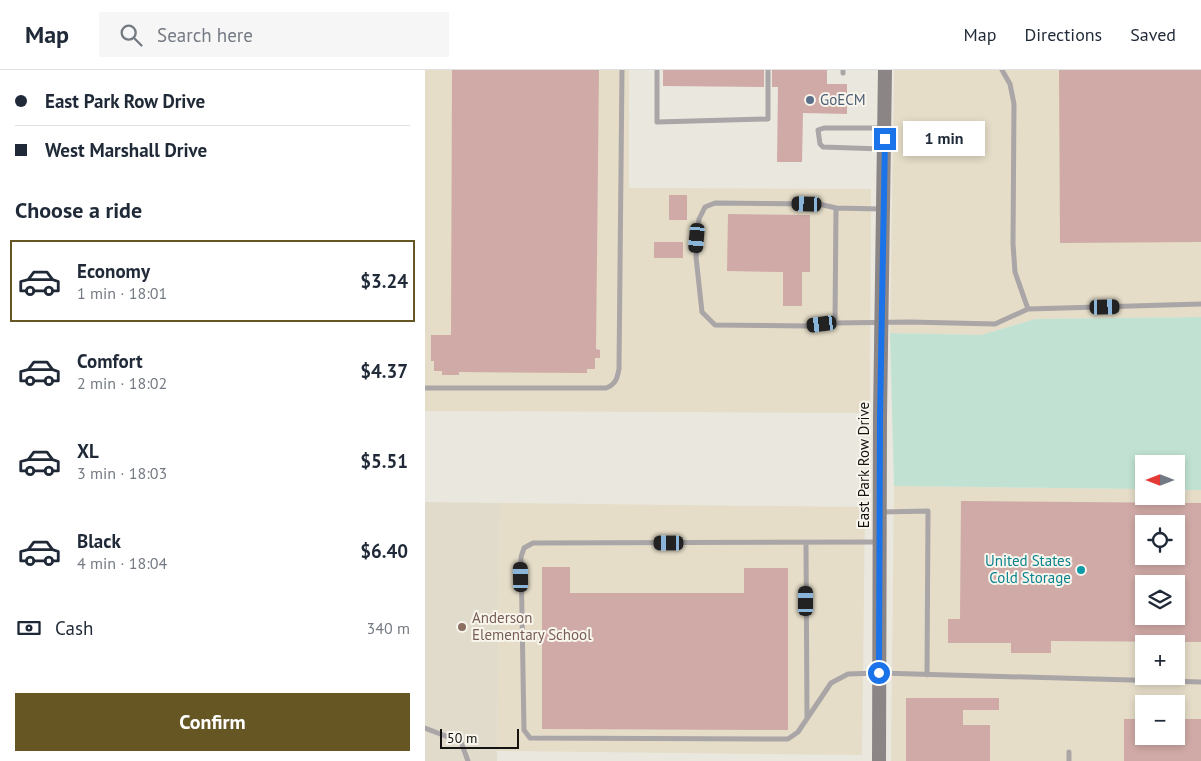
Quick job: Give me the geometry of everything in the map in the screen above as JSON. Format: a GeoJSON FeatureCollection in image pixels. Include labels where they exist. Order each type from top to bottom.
{"type":"FeatureCollection","features":[{"type":"Feature","properties":{"kind":"main road","name":"East Park Row Drive"},"geometry":{"type":"LineString","coordinates":[[879,761],[885,70]]}},
{"type":"Feature","properties":{"kind":"lane"},"geometry":{"type":"LineString","coordinates":[[425,388],[606,388],[617,380],[619,369],[622,70]]}},
{"type":"Feature","properties":{"kind":"lane"},"geometry":{"type":"LineString","coordinates":[[657,70],[657,122],[768,118],[768,70]]}},
{"type":"Feature","properties":{"kind":"lane"},"geometry":{"type":"LineString","coordinates":[[1002,70],[1010,84],[1014,104],[1013,244],[1015,272],[1028,310]]}},
{"type":"Feature","properties":{"kind":"lane"},"geometry":{"type":"LineString","coordinates":[[885,128],[824,128],[818,130],[820,144],[823,147],[885,150]]}},
{"type":"Feature","properties":{"kind":"lane"},"geometry":{"type":"LineString","coordinates":[[884,209],[837,208],[819,204],[715,203],[705,207],[699,219],[696,257],[703,312],[715,325],[809,326],[835,323],[910,322],[995,324],[1028,310],[1201,304]]}},
{"type":"Feature","properties":{"kind":"lane"},"geometry":{"type":"LineString","coordinates":[[835,323],[837,208]]}},
{"type":"Feature","properties":{"kind":"lane"},"geometry":{"type":"LineString","coordinates":[[880,512],[928,511],[927,675]]}},
{"type":"Feature","properties":{"kind":"lane"},"geometry":{"type":"LineString","coordinates":[[806,542],[807,719]]}},
{"type":"Feature","properties":{"kind":"lane"},"geometry":{"type":"LineString","coordinates":[[880,542],[533,543],[524,548],[521,558],[524,730],[530,738],[788,739],[798,732],[831,683],[849,674],[879,673],[1201,682]]}},
{"type":"Feature","properties":{"kind":"lane"},"geometry":{"type":"LineString","coordinates":[[425,728],[461,742],[468,761]]}},
{"type":"Feature","properties":{"kind":"lane"},"geometry":{"type":"LineString","coordinates":[[1069,752],[1069,761]]}},
{"type":"Feature","properties":{"kind":"shaded area"},"geometry":{"type":"Polygon","coordinates":[[[425,70],[629,70],[629,188],[871,189],[870,413],[425,411],[425,70]]]}},
{"type":"Feature","properties":{"kind":"shaded area"},"geometry":{"type":"Polygon","coordinates":[[[894,70],[1201,70],[1201,317],[1035,319],[981,335],[890,333],[894,70]]]}},
{"type":"Feature","properties":{"kind":"shaded area"},"geometry":{"type":"Polygon","coordinates":[[[894,486],[1135,489],[1135,505],[1185,505],[1185,490],[1201,490],[1201,761],[891,761],[894,486]]]}},
{"type":"Feature","properties":{"kind":"shaded area","name":"Anderson Elementary School"},"geometry":{"type":"Polygon","coordinates":[[[425,502],[500,503],[497,761],[425,761],[425,502]]]}},
{"type":"Feature","properties":{"kind":"shaded area"},"geometry":{"type":"Polygon","coordinates":[[[500,503],[865,507],[862,755],[497,751],[500,503]]]}},
{"type":"Feature","properties":{"kind":"green space"},"geometry":{"type":"Polygon","coordinates":[[[1201,317],[1201,490],[1185,490],[1185,455],[1135,455],[1135,489],[894,486],[890,333],[981,335],[1035,319],[1201,317]]]}},
{"type":"Feature","properties":{"kind":"building"},"geometry":{"type":"Polygon","coordinates":[[[452,70],[599,70],[596,349],[600,350],[600,358],[595,358],[595,369],[587,369],[587,373],[459,372],[459,375],[442,375],[442,371],[434,371],[434,361],[431,361],[431,335],[451,335],[452,70]]]}},
{"type":"Feature","properties":{"kind":"building"},"geometry":{"type":"Polygon","coordinates":[[[663,70],[764,70],[764,87],[663,86],[663,70]]]}},
{"type":"Feature","properties":{"kind":"building"},"geometry":{"type":"Polygon","coordinates":[[[772,70],[827,70],[827,84],[847,84],[847,114],[803,113],[802,162],[777,162],[778,87],[772,87],[772,70]]]}},
{"type":"Feature","properties":{"kind":"building"},"geometry":{"type":"Polygon","coordinates":[[[1059,70],[1201,70],[1201,242],[1060,243],[1059,70]]]}},
{"type":"Feature","properties":{"kind":"building"},"geometry":{"type":"Polygon","coordinates":[[[669,195],[687,195],[687,220],[669,220],[669,195]]]}},
{"type":"Feature","properties":{"kind":"building"},"geometry":{"type":"Polygon","coordinates":[[[728,214],[810,215],[810,272],[802,272],[802,306],[783,306],[783,272],[727,271],[728,214]]]}},
{"type":"Feature","properties":{"kind":"building"},"geometry":{"type":"Polygon","coordinates":[[[654,242],[683,242],[683,258],[654,258],[654,242]]]}},
{"type":"Feature","properties":{"kind":"building","name":"United States Cold Storage"},"geometry":{"type":"Polygon","coordinates":[[[961,501],[1135,502],[1135,505],[1185,505],[1185,503],[1201,503],[1201,642],[1185,642],[1185,635],[1135,635],[1135,642],[1051,641],[1051,653],[1011,653],[1011,643],[948,643],[948,619],[960,619],[961,501]]]}},
{"type":"Feature","properties":{"kind":"building"},"geometry":{"type":"Polygon","coordinates":[[[542,567],[570,567],[570,593],[744,593],[744,568],[788,568],[788,730],[542,729],[542,567]]]}},
{"type":"Feature","properties":{"kind":"building"},"geometry":{"type":"Polygon","coordinates":[[[906,698],[999,698],[999,710],[963,710],[963,725],[990,725],[990,761],[906,761],[906,698]]]}},
{"type":"Feature","properties":{"kind":"building"},"geometry":{"type":"Polygon","coordinates":[[[1124,719],[1135,719],[1135,745],[1185,745],[1185,719],[1201,719],[1201,761],[1124,761],[1124,719]]]}},
{"type":"Feature","properties":{"kind":"place","name":"GoECM"},"geometry":{"type":"Point","coordinates":[810,100]}},
{"type":"Feature","properties":{"kind":"place","name":"United States Cold Storage"},"geometry":{"type":"Point","coordinates":[1081,570]}},
{"type":"Feature","properties":{"kind":"place","name":"Anderson Elementary School"},"geometry":{"type":"Point","coordinates":[462,627]}},
{"type":"Feature","properties":{"kind":"route"},"geometry":{"type":"LineString","coordinates":[[879,673],[880,417],[885,139]]}}]}
